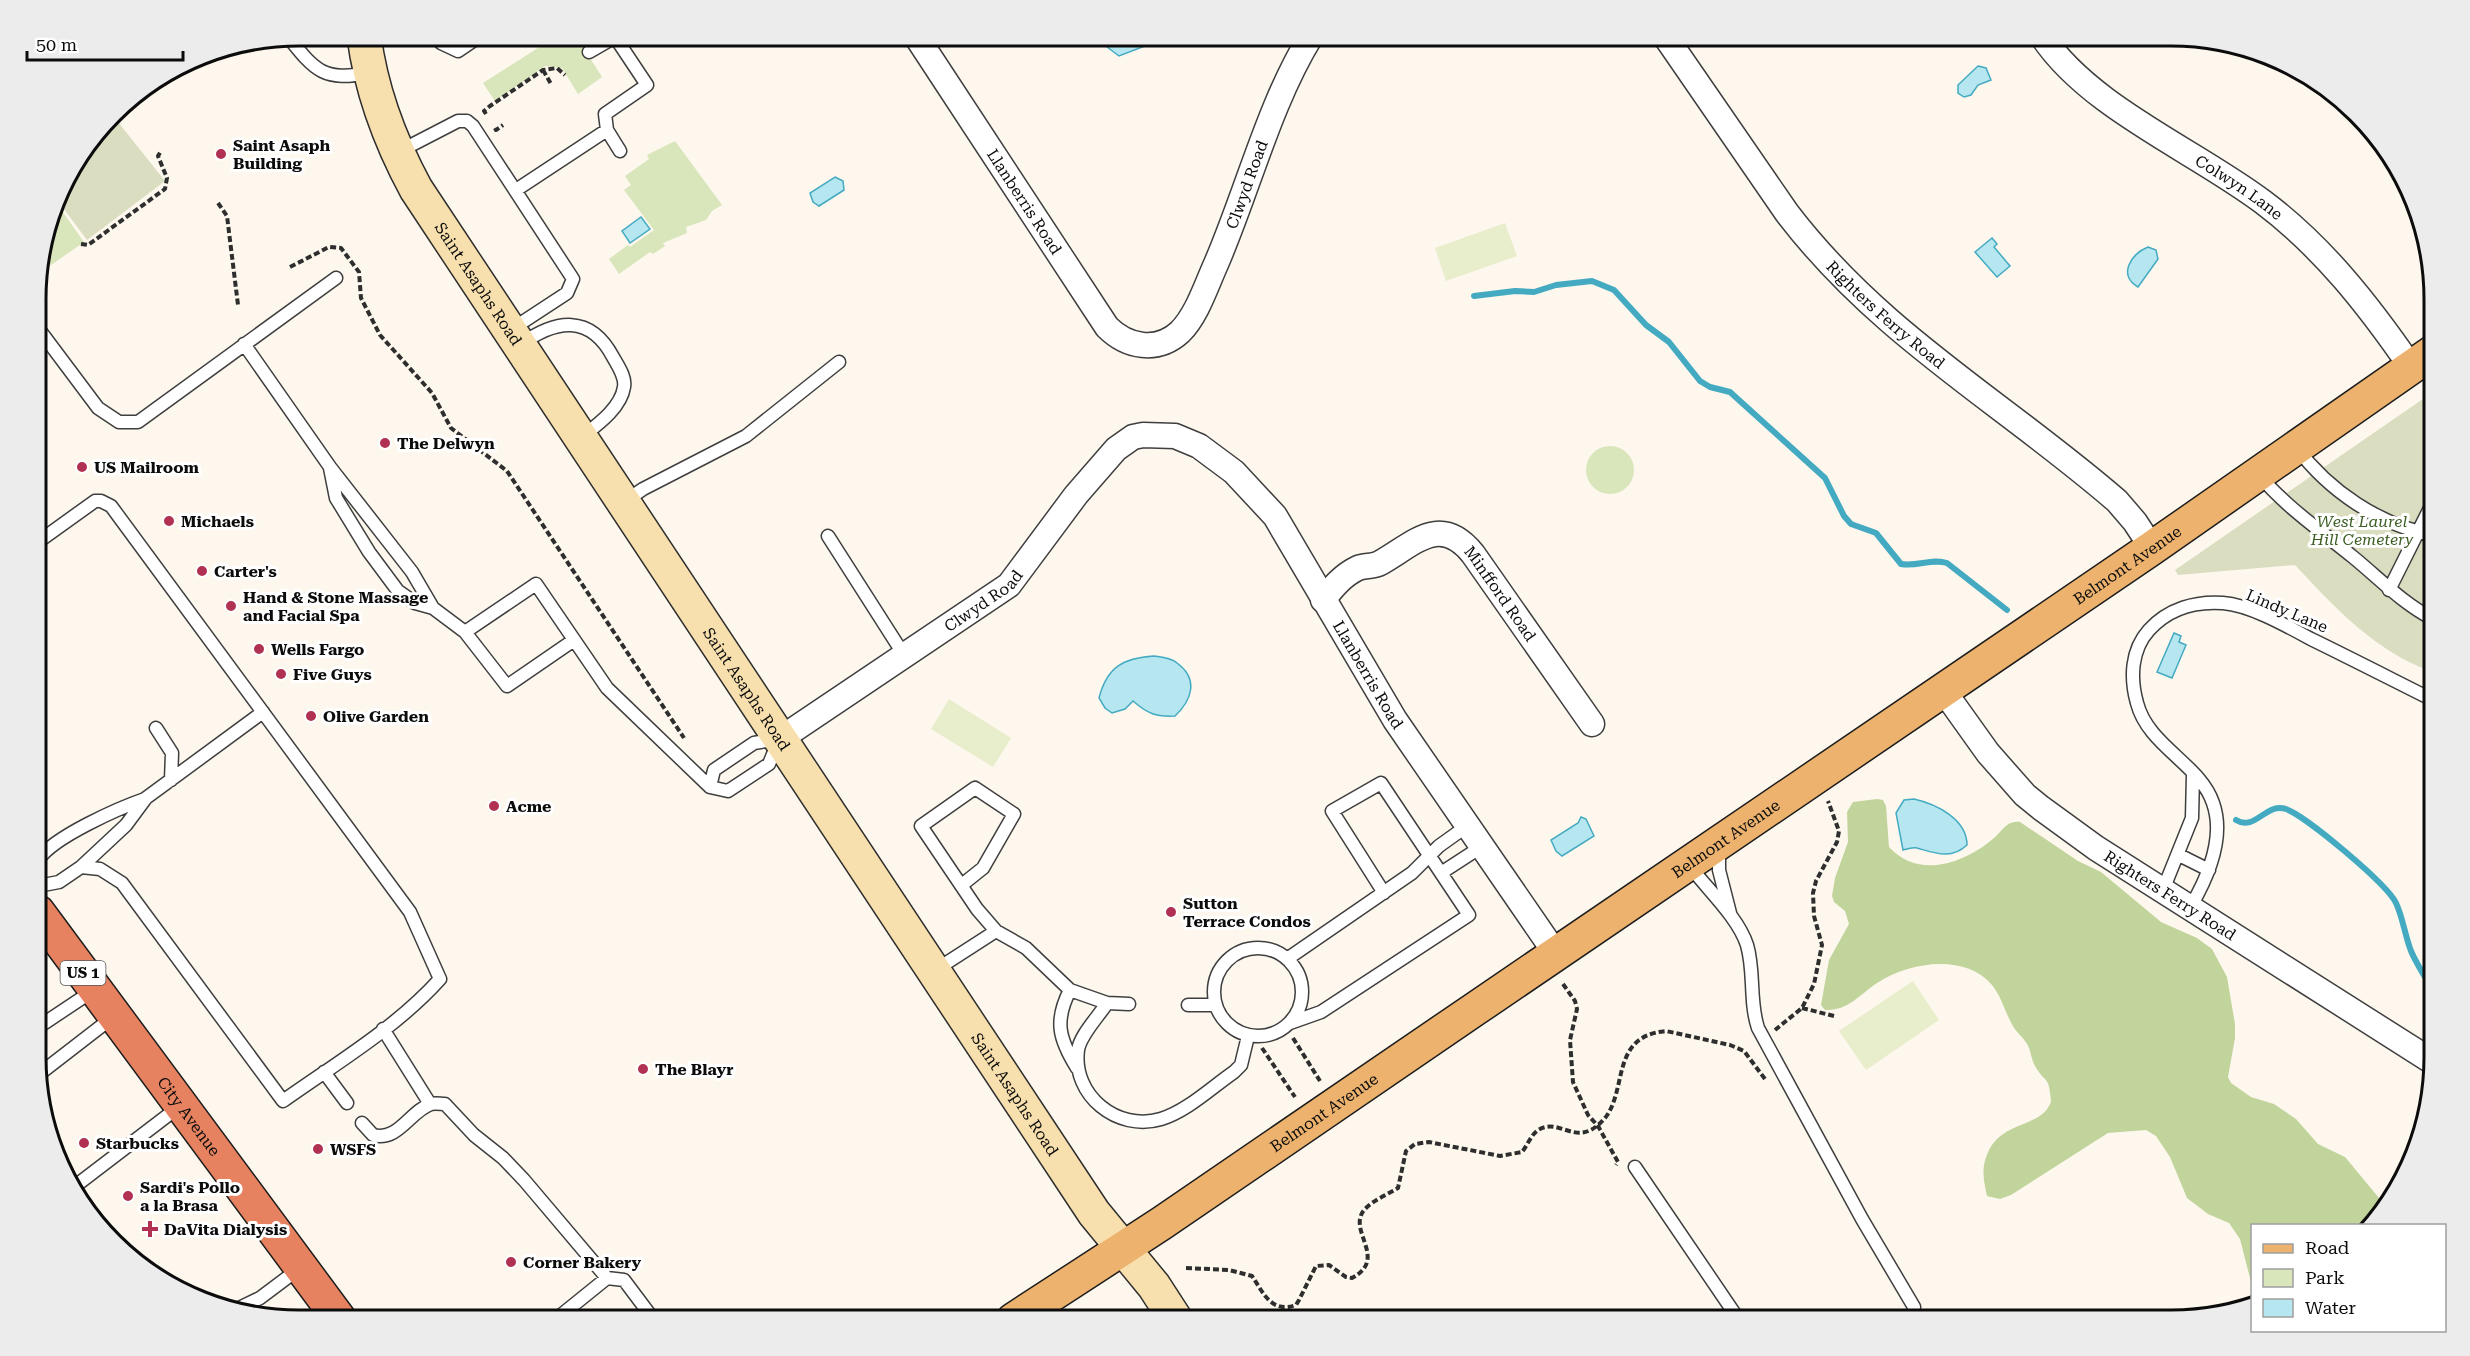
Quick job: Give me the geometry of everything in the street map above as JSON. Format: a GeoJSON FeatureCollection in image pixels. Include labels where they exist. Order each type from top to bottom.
{"type":"FeatureCollection","features":[{"type":"Feature","properties":{"kind":"highway","name":"City Avenue"},"geometry":{"type":"LineString","coordinates":[[46,923],[333,1310]]}},
{"type":"Feature","properties":{"kind":"main road","name":"Belmont Avenue"},"geometry":{"type":"LineString","coordinates":[[1028,1310],[1559,969],[1688,863],[2152,548],[2422,360]]}},
{"type":"Feature","properties":{"kind":"street","name":"Saint Asaphs Road"},"geometry":{"type":"LineString","coordinates":[[366,46],[370,73],[380,108],[397,153],[416,189],[1094,1213],[1154,1286],[1170,1310]]}},
{"type":"Feature","properties":{"kind":"street","name":"Llanberris Road"},"geometry":{"type":"LineString","coordinates":[[923,46],[1107,327],[1121,339],[1150,346]]}},
{"type":"Feature","properties":{"kind":"street","name":"Clwyd Road"},"geometry":{"type":"LineString","coordinates":[[1150,346],[1168,341],[1178,334],[1195,309],[1232,227],[1285,87],[1306,46]]}},
{"type":"Feature","properties":{"kind":"street","name":"Righters Ferry Road"},"geometry":{"type":"LineString","coordinates":[[1672,46],[1787,213],[1858,295],[1923,352],[2110,494],[2126,510],[2152,548]]}},
{"type":"Feature","properties":{"kind":"street","name":"Colwyn Lane"},"geometry":{"type":"LineString","coordinates":[[2050,46],[2062,62],[2096,92],[2223,174],[2289,223],[2422,360]]}},
{"type":"Feature","properties":{"kind":"street","name":"Llanberris Road"},"geometry":{"type":"LineString","coordinates":[[1154,434],[1175,436],[1199,446],[1250,486],[1275,516],[1395,720],[1481,847],[1559,969]]}},
{"type":"Feature","properties":{"kind":"street","name":"Clwyd Road"},"geometry":{"type":"LineString","coordinates":[[780,739],[1009,585],[1104,461],[1125,442],[1154,434]]}},
{"type":"Feature","properties":{"kind":"street","name":"Minfford Road"},"geometry":{"type":"LineString","coordinates":[[1323,600],[1338,581],[1359,568],[1377,565],[1427,535],[1439,533],[1458,539],[1473,554],[1592,724]]}},
{"type":"Feature","properties":{"kind":"street","name":"Righters Ferry Road"},"geometry":{"type":"LineString","coordinates":[[1943,690],[1988,753],[2025,795],[2096,848],[2191,906],[2424,1056]]}},
{"type":"Feature","properties":{"kind":"lane"},"geometry":{"type":"LineString","coordinates":[[295,46],[308,63],[318,71],[332,76],[346,77],[370,73]]}},
{"type":"Feature","properties":{"kind":"lane"},"geometry":{"type":"LineString","coordinates":[[447,46],[458,51],[465,46]]}},
{"type":"Feature","properties":{"kind":"lane"},"geometry":{"type":"LineString","coordinates":[[590,52],[600,46]]}},
{"type":"Feature","properties":{"kind":"lane"},"geometry":{"type":"LineString","coordinates":[[620,151],[607,130],[605,114],[647,85],[621,46]]}},
{"type":"Feature","properties":{"kind":"lane"},"geometry":{"type":"LineString","coordinates":[[397,153],[450,125],[467,121],[473,126],[516,190],[573,279],[567,292],[514,338]]}},
{"type":"Feature","properties":{"kind":"lane"},"geometry":{"type":"LineString","coordinates":[[516,190],[607,130]]}},
{"type":"Feature","properties":{"kind":"lane"},"geometry":{"type":"LineString","coordinates":[[46,338],[98,408],[108,417],[128,424],[145,418],[336,278]]}},
{"type":"Feature","properties":{"kind":"lane"},"geometry":{"type":"LineString","coordinates":[[514,338],[573,325],[586,326],[596,333],[610,352],[623,375],[624,387],[610,412],[580,438]]}},
{"type":"Feature","properties":{"kind":"lane"},"geometry":{"type":"LineString","coordinates":[[244,344],[330,467],[412,572],[433,608]]}},
{"type":"Feature","properties":{"kind":"lane"},"geometry":{"type":"LineString","coordinates":[[623,503],[643,489],[746,436],[839,362]]}},
{"type":"Feature","properties":{"kind":"lane"},"geometry":{"type":"LineString","coordinates":[[2296,446],[2316,471],[2344,495],[2395,525],[2424,533]]}},
{"type":"Feature","properties":{"kind":"lane"},"geometry":{"type":"LineString","coordinates":[[330,467],[336,498],[369,552],[398,591],[415,603],[433,608],[465,632],[507,686],[574,640]]}},
{"type":"Feature","properties":{"kind":"lane"},"geometry":{"type":"LineString","coordinates":[[2258,473],[2285,502],[2389,590],[2424,614]]}},
{"type":"Feature","properties":{"kind":"lane"},"geometry":{"type":"LineString","coordinates":[[46,536],[95,501],[105,502],[111,506],[410,912],[440,980],[383,1029],[283,1101],[122,883],[100,868],[81,867]]}},
{"type":"Feature","properties":{"kind":"lane"},"geometry":{"type":"LineString","coordinates":[[2389,590],[2424,523]]}},
{"type":"Feature","properties":{"kind":"lane"},"geometry":{"type":"LineString","coordinates":[[828,536],[904,655]]}},
{"type":"Feature","properties":{"kind":"lane"},"geometry":{"type":"LineString","coordinates":[[465,632],[536,584],[607,688],[710,788],[728,791],[768,764],[780,739]]}},
{"type":"Feature","properties":{"kind":"lane","name":"Lindy Lane"},"geometry":{"type":"LineString","coordinates":[[2191,906],[2209,870],[2217,836],[2214,805],[2207,789],[2152,732],[2137,704],[2133,675],[2134,657],[2146,633],[2157,622],[2180,607],[2224,603],[2275,620],[2424,695]]}},
{"type":"Feature","properties":{"kind":"lane"},"geometry":{"type":"LineString","coordinates":[[46,854],[80,828],[146,798],[263,712]]}},
{"type":"Feature","properties":{"kind":"lane"},"geometry":{"type":"LineString","coordinates":[[156,728],[172,753],[171,780]]}},
{"type":"Feature","properties":{"kind":"lane"},"geometry":{"type":"LineString","coordinates":[[710,788],[714,770],[754,743],[780,739]]}},
{"type":"Feature","properties":{"kind":"lane"},"geometry":{"type":"LineString","coordinates":[[2163,890],[2192,818],[2193,775]]}},
{"type":"Feature","properties":{"kind":"lane"},"geometry":{"type":"LineString","coordinates":[[1288,1025],[1301,1002],[1302,990],[1300,979],[1287,959],[1269,949],[1258,947],[1248,948],[1229,958],[1217,974],[1213,995],[1215,1005],[1227,1025],[1251,1036],[1271,1035],[1288,1025],[1321,1012],[1469,915],[1381,783],[1332,811],[1384,893]]}},
{"type":"Feature","properties":{"kind":"lane"},"geometry":{"type":"LineString","coordinates":[[963,884],[983,868],[1014,814],[975,788],[921,826],[963,884],[977,909],[996,930],[1026,948],[1070,990],[1107,1003],[1129,1004]]}},
{"type":"Feature","properties":{"kind":"lane"},"geometry":{"type":"LineString","coordinates":[[46,884],[59,882],[81,867],[126,825],[146,798]]}},
{"type":"Feature","properties":{"kind":"lane"},"geometry":{"type":"LineString","coordinates":[[1287,959],[1384,893],[1430,857],[1439,846],[1467,826]]}},
{"type":"Feature","properties":{"kind":"lane"},"geometry":{"type":"LineString","coordinates":[[1719,843],[1719,870],[1732,917]]}},
{"type":"Feature","properties":{"kind":"lane"},"geometry":{"type":"LineString","coordinates":[[1441,873],[1481,847]]}},
{"type":"Feature","properties":{"kind":"lane"},"geometry":{"type":"LineString","coordinates":[[2179,855],[2209,870]]}},
{"type":"Feature","properties":{"kind":"lane"},"geometry":{"type":"LineString","coordinates":[[1688,863],[1732,917],[1747,945],[1753,1009],[1758,1028],[1862,1219],[1914,1306]]}},
{"type":"Feature","properties":{"kind":"lane"},"geometry":{"type":"LineString","coordinates":[[933,971],[996,930]]}},
{"type":"Feature","properties":{"kind":"lane"},"geometry":{"type":"LineString","coordinates":[[46,1022],[95,989]]}},
{"type":"Feature","properties":{"kind":"lane"},"geometry":{"type":"LineString","coordinates":[[1070,990],[1060,1010],[1060,1032],[1065,1049],[1077,1068],[1084,1088],[1098,1105],[1116,1117],[1137,1122],[1158,1120],[1173,1114],[1241,1065],[1251,1036]]}},
{"type":"Feature","properties":{"kind":"lane"},"geometry":{"type":"LineString","coordinates":[[1077,1068],[1078,1047],[1107,1003]]}},
{"type":"Feature","properties":{"kind":"lane"},"geometry":{"type":"LineString","coordinates":[[1188,1005],[1215,1005]]}},
{"type":"Feature","properties":{"kind":"lane"},"geometry":{"type":"LineString","coordinates":[[47,1068],[115,1016]]}},
{"type":"Feature","properties":{"kind":"lane"},"geometry":{"type":"LineString","coordinates":[[383,1029],[430,1104]]}},
{"type":"Feature","properties":{"kind":"lane"},"geometry":{"type":"LineString","coordinates":[[324,1072],[347,1103]]}},
{"type":"Feature","properties":{"kind":"lane"},"geometry":{"type":"LineString","coordinates":[[362,1123],[373,1135],[389,1134],[430,1104],[445,1104],[474,1135],[503,1158],[549,1208],[607,1278],[624,1280],[646,1310]]}},
{"type":"Feature","properties":{"kind":"lane"},"geometry":{"type":"LineString","coordinates":[[80,1183],[182,1106]]}},
{"type":"Feature","properties":{"kind":"lane"},"geometry":{"type":"LineString","coordinates":[[1635,1167],[1732,1310]]}},
{"type":"Feature","properties":{"kind":"lane"},"geometry":{"type":"LineString","coordinates":[[247,1304],[260,1298],[301,1267]]}},
{"type":"Feature","properties":{"kind":"lane"},"geometry":{"type":"LineString","coordinates":[[567,1310],[607,1278]]}},
{"type":"Feature","properties":{"kind":"path"},"geometry":{"type":"LineString","coordinates":[[503,125],[496,130],[484,111],[543,70],[556,68],[565,75]]}},
{"type":"Feature","properties":{"kind":"path"},"geometry":{"type":"LineString","coordinates":[[543,70],[551,84]]}},
{"type":"Feature","properties":{"kind":"path"},"geometry":{"type":"LineString","coordinates":[[81,244],[88,245],[165,189],[167,178],[158,156],[161,151]]}},
{"type":"Feature","properties":{"kind":"path"},"geometry":{"type":"LineString","coordinates":[[218,203],[227,216],[238,305]]}},
{"type":"Feature","properties":{"kind":"path"},"geometry":{"type":"LineString","coordinates":[[290,267],[329,247],[341,248],[348,256],[359,272],[361,298],[380,335],[432,393],[451,428],[507,471],[688,744]]}},
{"type":"Feature","properties":{"kind":"path"},"geometry":{"type":"LineString","coordinates":[[1773,1032],[1802,1008],[1814,984],[1821,945],[1813,906],[1816,881],[1837,842],[1839,831],[1828,801]]}},
{"type":"Feature","properties":{"kind":"path"},"geometry":{"type":"LineString","coordinates":[[1559,969],[1575,1000],[1577,1010],[1570,1040],[1573,1082],[1588,1115],[1598,1126],[1618,1162],[1616,1165]]}},
{"type":"Feature","properties":{"kind":"path"},"geometry":{"type":"LineString","coordinates":[[1802,1008],[1834,1016]]}},
{"type":"Feature","properties":{"kind":"path"},"geometry":{"type":"LineString","coordinates":[[1288,1025],[1320,1081]]}},
{"type":"Feature","properties":{"kind":"path"},"geometry":{"type":"LineString","coordinates":[[1186,1268],[1229,1270],[1252,1276],[1265,1299],[1273,1304],[1291,1306],[1299,1300],[1316,1266],[1329,1264],[1346,1277],[1352,1278],[1365,1269],[1368,1261],[1368,1252],[1359,1221],[1365,1209],[1398,1188],[1406,1151],[1414,1144],[1429,1142],[1500,1156],[1522,1152],[1536,1131],[1546,1127],[1583,1134],[1598,1126],[1608,1113],[1622,1062],[1637,1042],[1658,1031],[1730,1045],[1744,1051],[1765,1079]]}},
{"type":"Feature","properties":{"kind":"path"},"geometry":{"type":"LineString","coordinates":[[1251,1036],[1295,1097]]}},
{"type":"Feature","properties":{"kind":"green space"},"geometry":{"type":"Polygon","coordinates":[[[541,46],[582,46],[602,77],[578,94],[562,68],[545,66],[495,101],[483,83],[541,46]]]}},
{"type":"Feature","properties":{"kind":"green space"},"geometry":{"type":"Polygon","coordinates":[[[118,122],[165,181],[87,240],[64,208],[80,173],[118,122]]]}},
{"type":"Feature","properties":{"kind":"green space"},"geometry":{"type":"Polygon","coordinates":[[[675,141],[722,205],[712,211],[706,220],[686,227],[687,233],[663,243],[665,246],[653,254],[650,252],[619,274],[609,259],[654,230],[624,190],[631,185],[625,176],[649,159],[647,155],[675,141]]]}},
{"type":"Feature","properties":{"kind":"green space"},"geometry":{"type":"Polygon","coordinates":[[[62,212],[84,242],[49,267],[51,250],[62,212]]]}},
{"type":"Feature","properties":{"kind":"green space"},"geometry":{"type":"Polygon","coordinates":[[[1505,223],[1517,256],[1446,281],[1435,248],[1505,223]]]}},
{"type":"Feature","properties":{"kind":"green space","name":"West Laurel Hill Cemetery"},"geometry":{"type":"Polygon","coordinates":[[[2424,398],[2424,668],[2375,641],[2325,597],[2295,565],[2178,575],[2175,570],[2424,398]]]}},
{"type":"Feature","properties":{"kind":"green space"},"geometry":{"type":"Polygon","coordinates":[[[1605,446],[1615,446],[1630,456],[1634,470],[1633,479],[1624,490],[1615,494],[1605,494],[1590,484],[1586,475],[1586,465],[1596,450],[1605,446]]]}},
{"type":"Feature","properties":{"kind":"green space"},"geometry":{"type":"Polygon","coordinates":[[[949,699],[1011,738],[993,767],[931,729],[949,699]]]}},
{"type":"Feature","properties":{"kind":"green space"},"geometry":{"type":"Polygon","coordinates":[[[1883,800],[1886,806],[1889,847],[1901,857],[1914,863],[1928,865],[1956,861],[1970,855],[1994,838],[2008,824],[2020,822],[2078,861],[2101,872],[2161,922],[2197,938],[2212,949],[2227,977],[2235,1024],[2235,1038],[2228,1077],[2231,1083],[2251,1097],[2274,1104],[2296,1119],[2318,1144],[2345,1157],[2380,1199],[2371,1211],[2360,1224],[2251,1224],[2251,1282],[2240,1239],[2229,1223],[2208,1214],[2187,1198],[2170,1157],[2156,1136],[2146,1130],[2108,1133],[2011,1195],[2000,1199],[1987,1196],[1984,1173],[1989,1150],[2004,1134],[2039,1116],[2051,1102],[2048,1083],[2035,1066],[2028,1046],[2014,1028],[1992,985],[1981,975],[1967,968],[1936,964],[1920,966],[1890,976],[1840,1008],[1825,1010],[1821,1005],[1829,960],[1849,924],[1845,911],[1834,902],[1832,896],[1835,878],[1848,842],[1847,812],[1853,802],[1883,800]]]}},
{"type":"Feature","properties":{"kind":"green space"},"geometry":{"type":"Polygon","coordinates":[[[1913,981],[1939,1020],[1866,1070],[1839,1031],[1913,981]]]}},
{"type":"Feature","properties":{"kind":"water"},"geometry":{"type":"Polygon","coordinates":[[[1107,46],[1145,46],[1119,56],[1107,46]]]}},
{"type":"Feature","properties":{"kind":"water"},"geometry":{"type":"Polygon","coordinates":[[[1978,66],[1986,68],[1991,80],[1978,85],[1971,95],[1964,97],[1958,93],[1958,85],[1978,66]]]}},
{"type":"Feature","properties":{"kind":"water"},"geometry":{"type":"Polygon","coordinates":[[[835,177],[843,181],[844,190],[819,206],[813,202],[810,193],[835,177]]]}},
{"type":"Feature","properties":{"kind":"water"},"geometry":{"type":"Polygon","coordinates":[[[641,217],[650,229],[630,243],[622,231],[641,217]]]}},
{"type":"Feature","properties":{"kind":"water"},"geometry":{"type":"Polygon","coordinates":[[[1992,238],[1997,244],[1994,247],[2010,266],[1997,277],[1975,252],[1992,238]]]}},
{"type":"Feature","properties":{"kind":"water"},"geometry":{"type":"Polygon","coordinates":[[[2148,247],[2156,250],[2158,259],[2138,287],[2129,277],[2129,266],[2136,255],[2148,247]]]}},
{"type":"Feature","properties":{"kind":"water"},"geometry":{"type":"Polygon","coordinates":[[[2174,633],[2181,636],[2179,642],[2186,645],[2172,678],[2157,672],[2174,633]]]}},
{"type":"Feature","properties":{"kind":"water"},"geometry":{"type":"Polygon","coordinates":[[[1154,656],[1175,661],[1188,676],[1191,690],[1181,710],[1175,716],[1157,715],[1148,712],[1133,701],[1125,709],[1112,713],[1105,708],[1099,698],[1102,687],[1112,672],[1125,662],[1154,656]]]}},
{"type":"Feature","properties":{"kind":"water"},"geometry":{"type":"Polygon","coordinates":[[[1914,799],[1940,809],[1956,820],[1966,836],[1967,845],[1949,854],[1915,848],[1903,850],[1896,813],[1904,800],[1914,799]]]}},
{"type":"Feature","properties":{"kind":"water"},"geometry":{"type":"Polygon","coordinates":[[[1581,817],[1586,819],[1594,836],[1562,856],[1556,851],[1551,840],[1578,823],[1581,817]]]}},
{"type":"Feature","properties":{"kind":"waterway"},"geometry":{"type":"LineString","coordinates":[[1474,296],[1515,291],[1534,292],[1556,285],[1592,281],[1614,290],[1646,325],[1669,342],[1700,381],[1710,387],[1730,392],[1825,478],[1844,516],[1851,524],[1876,533],[1901,564],[1936,561],[1947,563],[2007,610]]}},
{"type":"Feature","properties":{"kind":"waterway"},"geometry":{"type":"LineString","coordinates":[[2236,820],[2243,823],[2249,822],[2272,809],[2286,809],[2310,824],[2345,852],[2378,881],[2396,903],[2411,951],[2424,975]]}},
{"type":"Feature","properties":{"kind":"place","name":"Saint Asaph Building"},"geometry":{"type":"Point","coordinates":[221,154]}},
{"type":"Feature","properties":{"kind":"place","name":"The Delwyn"},"geometry":{"type":"Point","coordinates":[385,443]}},
{"type":"Feature","properties":{"kind":"place","name":"US Mailroom"},"geometry":{"type":"Point","coordinates":[82,467]}},
{"type":"Feature","properties":{"kind":"place","name":"Michaels"},"geometry":{"type":"Point","coordinates":[169,521]}},
{"type":"Feature","properties":{"kind":"place","name":"Carter's"},"geometry":{"type":"Point","coordinates":[202,571]}},
{"type":"Feature","properties":{"kind":"place","name":"Hand & Stone Massage and Facial Spa"},"geometry":{"type":"Point","coordinates":[231,606]}},
{"type":"Feature","properties":{"kind":"place","name":"Wells Fargo"},"geometry":{"type":"Point","coordinates":[259,649]}},
{"type":"Feature","properties":{"kind":"place","name":"Five Guys"},"geometry":{"type":"Point","coordinates":[281,674]}},
{"type":"Feature","properties":{"kind":"place","name":"Olive Garden"},"geometry":{"type":"Point","coordinates":[311,716]}},
{"type":"Feature","properties":{"kind":"place","name":"Acme"},"geometry":{"type":"Point","coordinates":[494,806]}},
{"type":"Feature","properties":{"kind":"place","name":"Sutton Terrace Condos"},"geometry":{"type":"Point","coordinates":[1171,912]}},
{"type":"Feature","properties":{"kind":"place","name":"The Blayr"},"geometry":{"type":"Point","coordinates":[643,1069]}},
{"type":"Feature","properties":{"kind":"place","name":"Starbucks"},"geometry":{"type":"Point","coordinates":[84,1143]}},
{"type":"Feature","properties":{"kind":"place","name":"WSFS"},"geometry":{"type":"Point","coordinates":[318,1149]}},
{"type":"Feature","properties":{"kind":"place","name":"Sardi's Pollo a la Brasa"},"geometry":{"type":"Point","coordinates":[128,1196]}},
{"type":"Feature","properties":{"kind":"place","name":"DaVita Dialysis"},"geometry":{"type":"Point","coordinates":[150,1229]}},
{"type":"Feature","properties":{"kind":"place","name":"Corner Bakery"},"geometry":{"type":"Point","coordinates":[511,1262]}}]}
